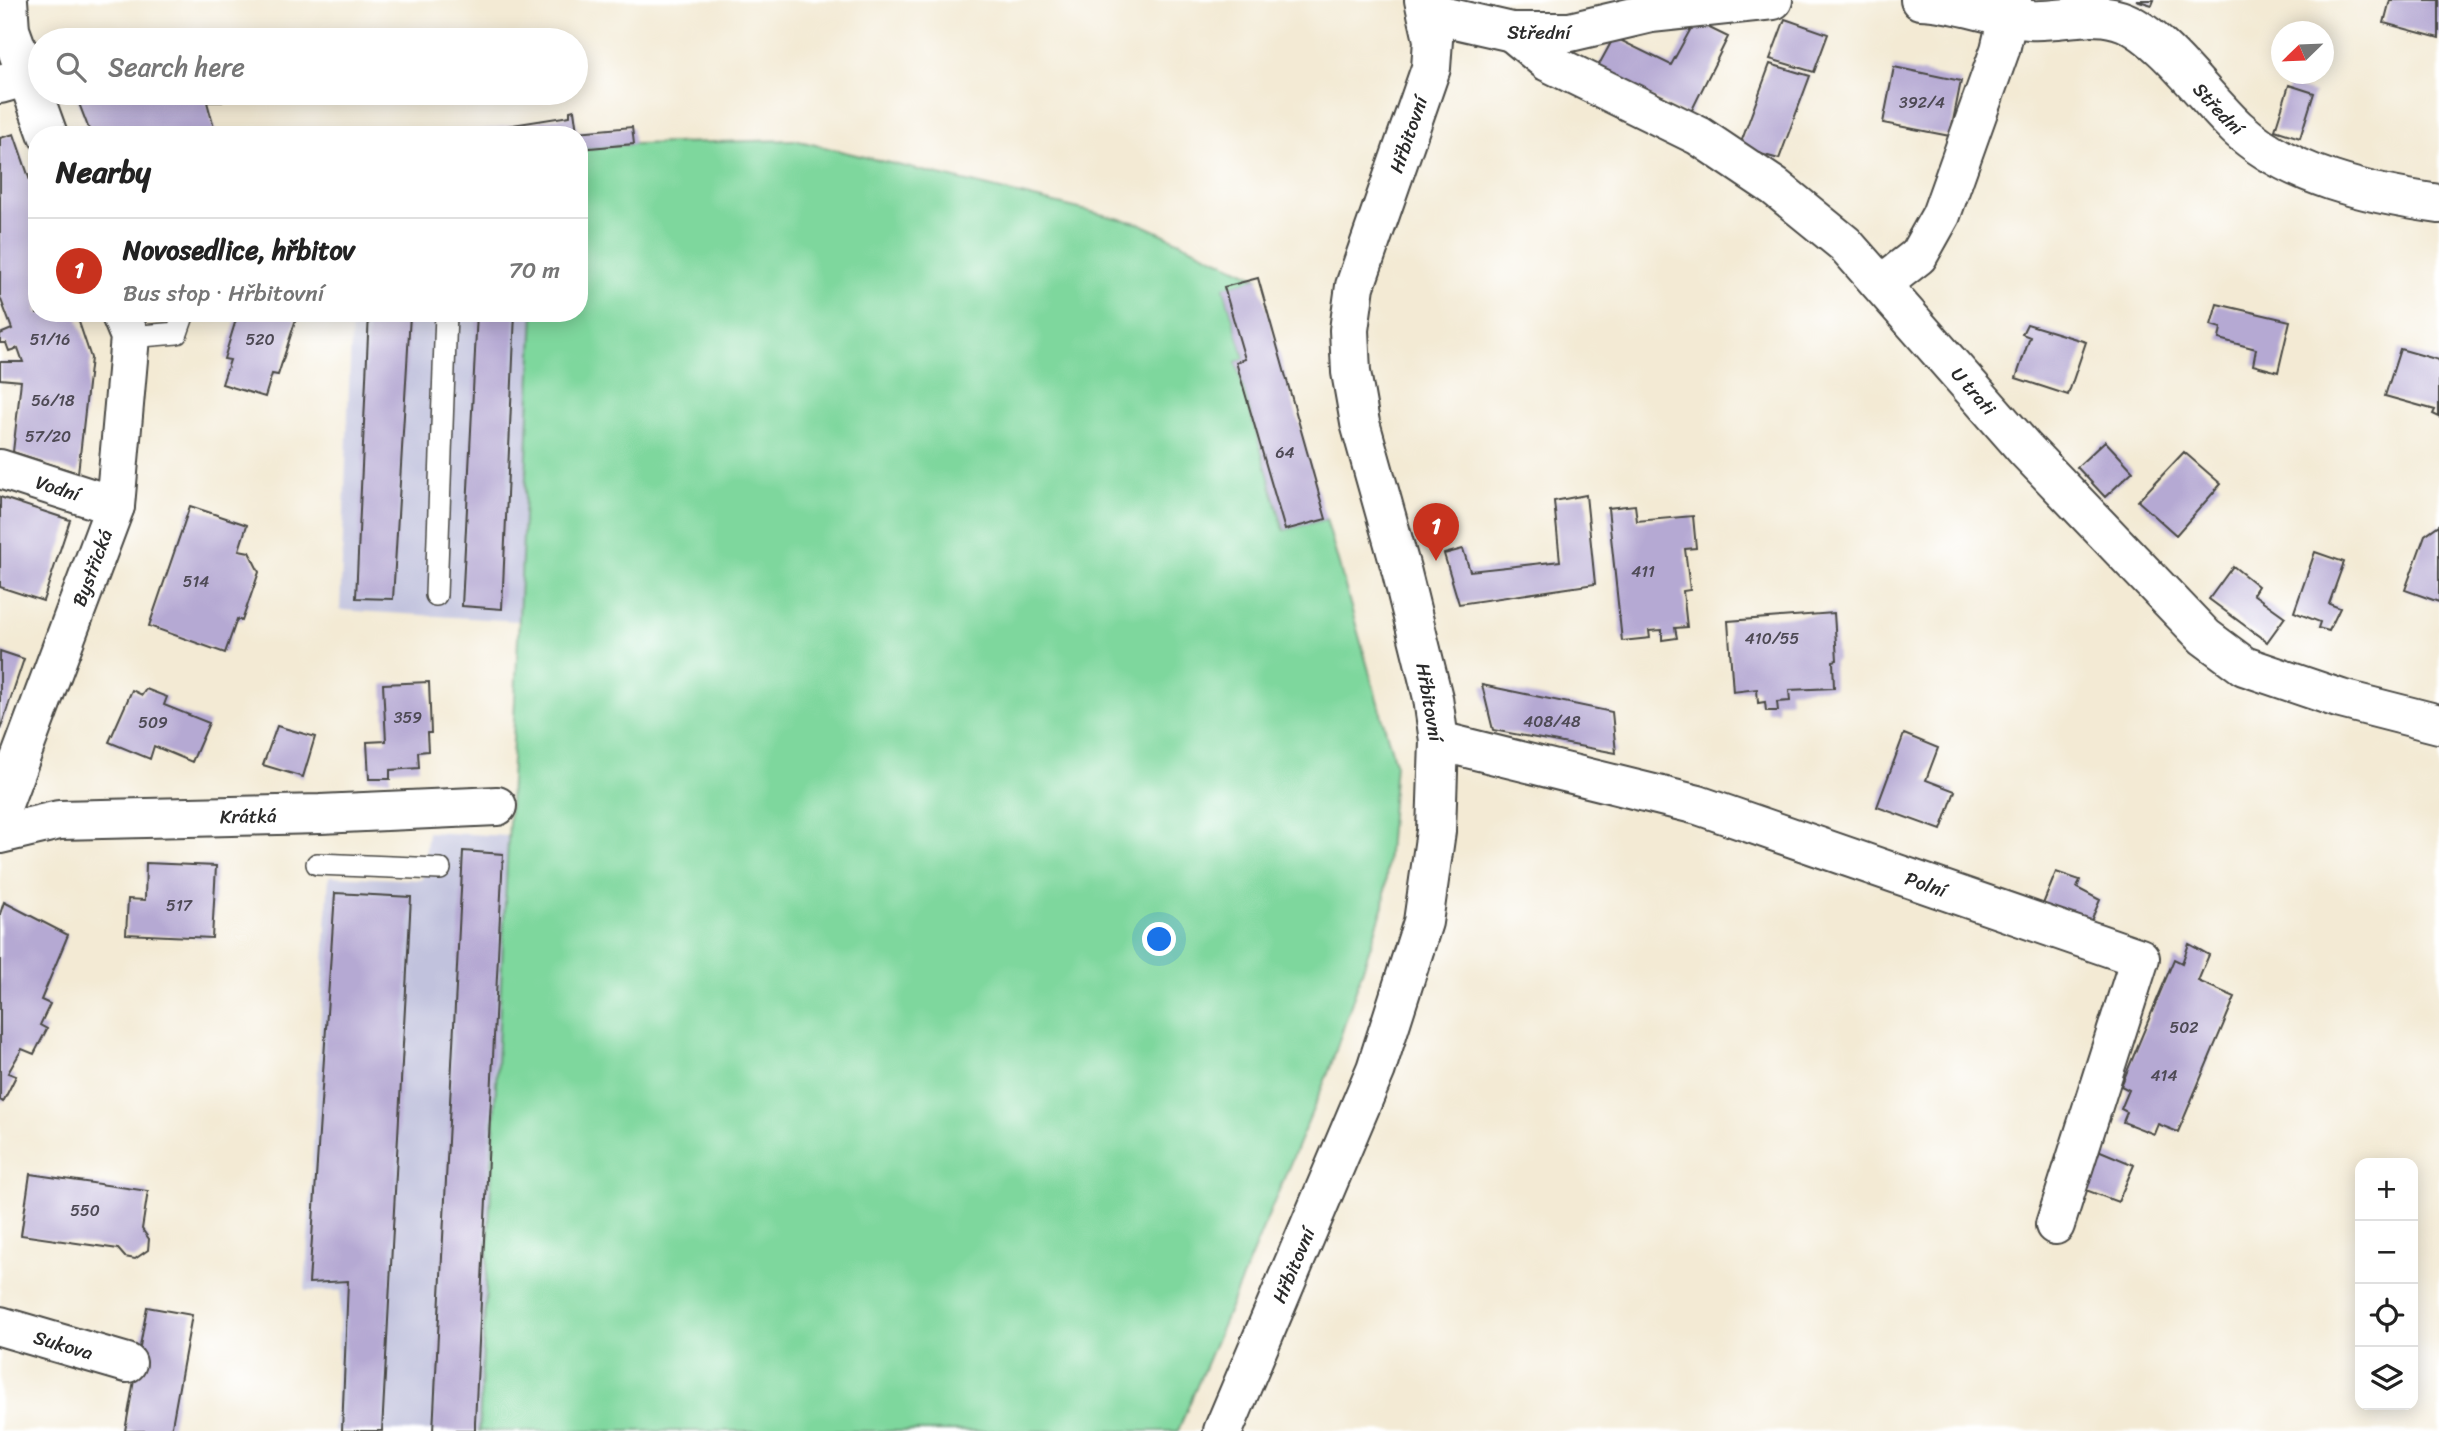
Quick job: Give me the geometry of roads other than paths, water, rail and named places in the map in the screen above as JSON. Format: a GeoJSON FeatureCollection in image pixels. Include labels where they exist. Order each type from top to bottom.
{"type":"FeatureCollection","features":[{"type":"Feature","properties":{"kind":"street"},"geometry":{"type":"LineString","coordinates":[[8,0],[12,80],[28,104]]}},
{"type":"Feature","properties":{"kind":"street","name":"Střední"},"geometry":{"type":"LineString","coordinates":[[1426,6],[1512,33],[1570,32],[1651,13],[1773,0]]}},
{"type":"Feature","properties":{"kind":"street","name":"Střední"},"geometry":{"type":"LineString","coordinates":[[1920,0],[2010,8],[2032,20],[2109,18],[2125,22],[2158,46],[2238,129],[2268,153],[2306,171],[2358,187],[2439,204]]}},
{"type":"Feature","properties":{"kind":"street","name":"Hřbitovní"},"geometry":{"type":"LineString","coordinates":[[1223,1431],[1376,1069],[1419,934],[1436,831],[1439,741],[1433,698],[1401,569],[1360,423],[1353,385],[1349,330],[1355,286],[1431,68],[1433,40],[1426,6]]}},
{"type":"Feature","properties":{"kind":"street"},"geometry":{"type":"LineString","coordinates":[[1882,284],[1918,256],[1941,215],[2000,50],[2010,8]]}},
{"type":"Feature","properties":{"kind":"street","name":"U trati"},"geometry":{"type":"LineString","coordinates":[[1512,33],[1548,62],[1699,136],[1775,187],[1845,244],[2025,449],[2205,637],[2244,666],[2277,680],[2439,724]]}},
{"type":"Feature","properties":{"kind":"street"},"geometry":{"type":"LineString","coordinates":[[28,105],[42,126]]}},
{"type":"Feature","properties":{"kind":"street","name":"Bystřická"},"geometry":{"type":"LineString","coordinates":[[0,812],[115,506],[125,325]]}},
{"type":"Feature","properties":{"kind":"street","name":"Vodní"},"geometry":{"type":"LineString","coordinates":[[0,469],[115,506]]}},
{"type":"Feature","properties":{"kind":"street","name":"Polní"},"geometry":{"type":"LineString","coordinates":[[1439,741],[1698,805],[2140,958],[2054,1225]]}},
{"type":"Feature","properties":{"kind":"street","name":"Krátká"},"geometry":{"type":"LineString","coordinates":[[0,834],[60,820],[320,814],[497,806]]}},
{"type":"Feature","properties":{"kind":"street","name":"Sukova"},"geometry":{"type":"LineString","coordinates":[[0,1326],[127,1363]]}},
{"type":"Feature","properties":{"kind":"lane"},"geometry":{"type":"LineString","coordinates":[[125,325],[177,333],[181,322]]}},
{"type":"Feature","properties":{"kind":"lane"},"geometry":{"type":"LineString","coordinates":[[436,596],[446,322]]}},
{"type":"Feature","properties":{"kind":"lane"},"geometry":{"type":"LineString","coordinates":[[317,864],[440,869]]}},
{"type":"Feature","properties":{"kind":"place","name":"Novosedlice, hřbitov"},"geometry":{"type":"Point","coordinates":[1436,561]}}]}
